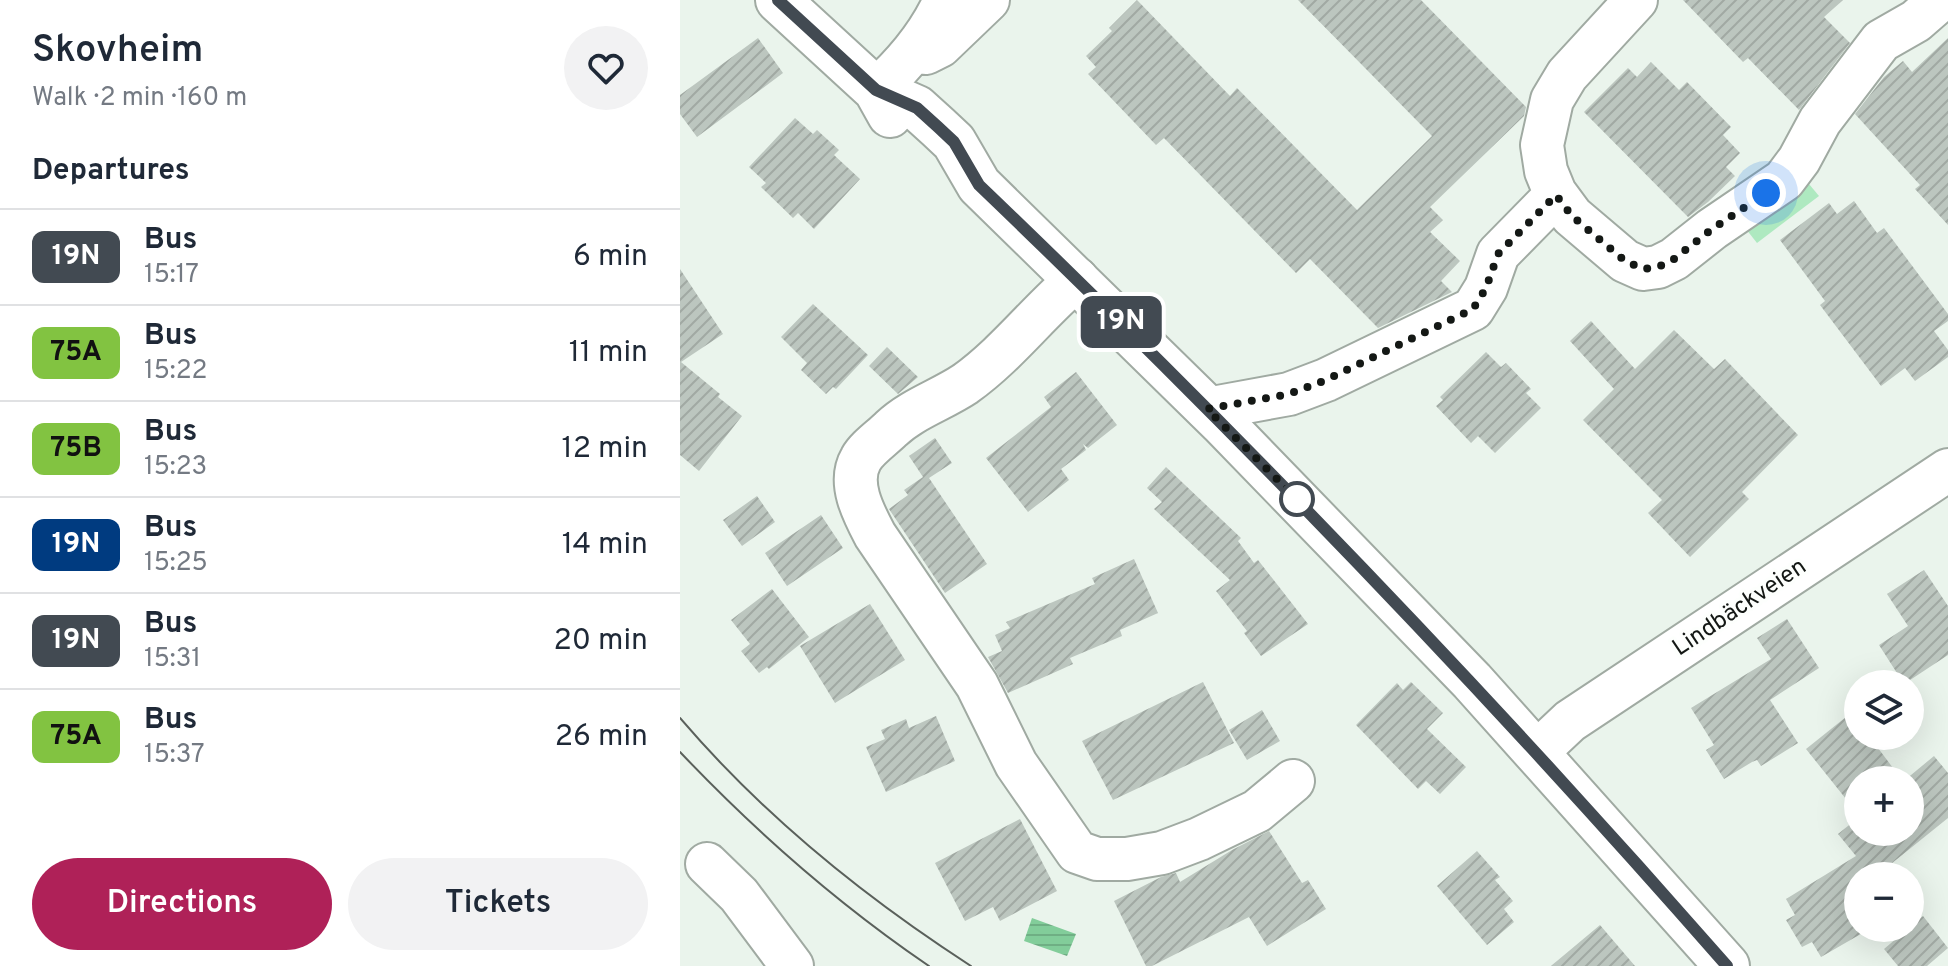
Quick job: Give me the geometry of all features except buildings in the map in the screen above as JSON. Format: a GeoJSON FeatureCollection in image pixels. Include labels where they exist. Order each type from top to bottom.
{"type":"FeatureCollection","features":[{"type":"Feature","properties":{"kind":"main road"},"geometry":{"type":"LineString","coordinates":[[778,0],[890,78],[954,142],[979,185],[1207,409],[1452,660],[1727,966]]}},
{"type":"Feature","properties":{"kind":"street"},"geometry":{"type":"LineString","coordinates":[[890,78],[937,18],[949,17],[988,0]]}},
{"type":"Feature","properties":{"kind":"street"},"geometry":{"type":"LineString","coordinates":[[949,17],[987,27],[1019,0]]}},
{"type":"Feature","properties":{"kind":"street"},"geometry":{"type":"LineString","coordinates":[[1636,0],[1567,75],[1552,100],[1542,145],[1546,171],[1556,195],[1572,216],[1625,261],[1643,269],[1658,267],[1674,259],[1784,180],[1820,121],[1881,41],[1916,21],[1940,0]]}},
{"type":"Feature","properties":{"kind":"street"},"geometry":{"type":"LineString","coordinates":[[1207,409],[1289,394],[1348,354],[1473,309],[1486,288],[1498,254],[1556,195]]}},
{"type":"Feature","properties":{"kind":"street"},"geometry":{"type":"LineString","coordinates":[[1077,279],[1052,300],[1018,338],[965,383],[898,422],[861,457],[857,470],[857,491],[863,511],[875,535],[977,685],[1016,764],[1077,852],[1097,859],[1127,859],[1162,853],[1257,811],[1293,781]]}},
{"type":"Feature","properties":{"kind":"street","name":"Lindbäckveien"},"geometry":{"type":"LineString","coordinates":[[1537,752],[1570,721],[1948,470]]}},
{"type":"Feature","properties":{"kind":"street"},"geometry":{"type":"LineString","coordinates":[[707,864],[739,895],[792,966]]}},
{"type":"Feature","properties":{"kind":"shaded area"},"geometry":{"type":"Polygon","coordinates":[[[1804,178],[1819,196],[1757,243],[1742,224],[1804,178]]]}},
{"type":"Feature","properties":{"kind":"shaded area"},"geometry":{"type":"Polygon","coordinates":[[[1032,918],[1076,934],[1067,956],[1024,941],[1032,918]]]}},
{"type":"Feature","properties":{"kind":"tram line"},"geometry":{"type":"LineString","coordinates":[[680,718],[745,788],[816,852],[892,912],[971,966]]}},
{"type":"Feature","properties":{"kind":"tram line"},"geometry":{"type":"LineString","coordinates":[[680,752],[799,866],[862,918],[929,966]]}},
{"type":"Feature","properties":{"kind":"bus line","name":"19N"},"geometry":{"type":"LineString","coordinates":[[778,0],[876,90],[917,108],[954,142],[979,185],[1222,423],[1472,681],[1727,966]]}},
{"type":"Feature","properties":{"kind":"route"},"geometry":{"type":"LineString","coordinates":[[1297,499],[1207,409],[1289,394],[1359,365],[1473,309],[1486,288],[1498,254],[1556,195],[1572,216],[1625,261],[1643,269],[1658,267],[1674,259],[1766,193]]}}]}
